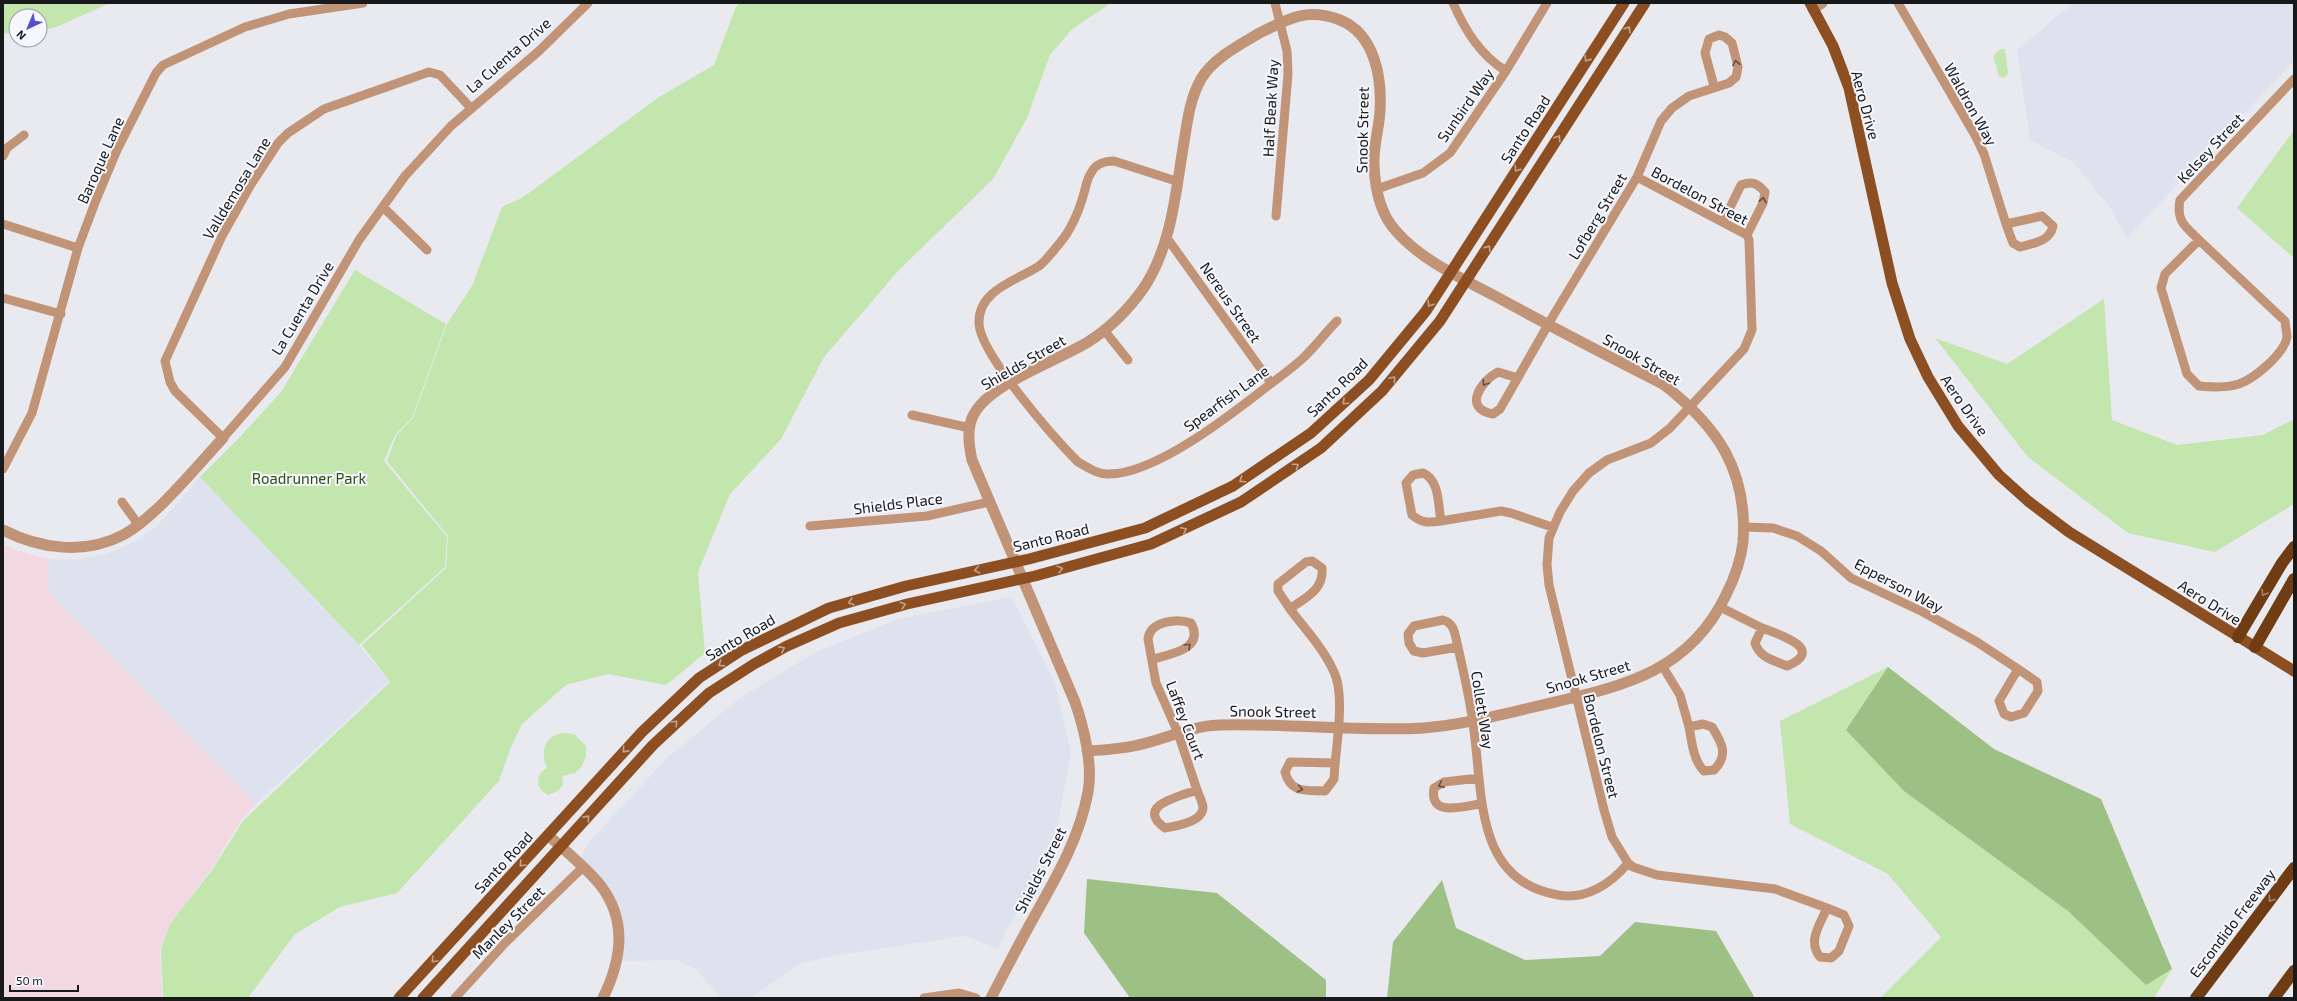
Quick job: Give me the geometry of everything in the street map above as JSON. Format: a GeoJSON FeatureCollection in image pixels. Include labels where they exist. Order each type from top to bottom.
{"type":"FeatureCollection","features":[{"type":"Feature","properties":{"kind":"highway"},"geometry":{"type":"LineString","coordinates":[[2238,637],[2282,563],[2294,548]]}},
{"type":"Feature","properties":{"kind":"highway"},"geometry":{"type":"LineString","coordinates":[[2255,647],[2294,579]]}},
{"type":"Feature","properties":{"kind":"highway","name":"Escondido Freeway"},"geometry":{"type":"LineString","coordinates":[[2196,998],[2294,868]]}},
{"type":"Feature","properties":{"kind":"highway"},"geometry":{"type":"LineString","coordinates":[[2274,998],[2294,971]]}},
{"type":"Feature","properties":{"kind":"main road","name":"Santo Road"},"geometry":{"type":"LineString","coordinates":[[399,998],[642,732],[675,698],[699,678],[742,650],[829,608],[906,586],[1015,562],[1146,528],[1233,486],[1311,433],[1369,380],[1426,311],[1624,3]]}},
{"type":"Feature","properties":{"kind":"main road","name":"Santo Road"},"geometry":{"type":"LineString","coordinates":[[423,998],[561,848],[653,745],[686,712],[709,693],[754,664],[787,646],[839,623],[907,604],[1022,578],[1151,544],[1241,502],[1321,448],[1382,391],[1440,321],[1645,3]]}},
{"type":"Feature","properties":{"kind":"main road","name":"Aero Drive"},"geometry":{"type":"LineString","coordinates":[[1812,4],[1833,46],[1849,88],[1892,283],[1910,339],[1928,377],[1958,426],[2000,475],[2045,515],[2069,532],[2294,671]]}},
{"type":"Feature","properties":{"kind":"street","name":"Baroque Lane"},"geometry":{"type":"LineString","coordinates":[[3,469],[32,413],[61,314],[78,248],[117,150],[156,73],[163,65],[245,27],[289,14],[363,3]]}},
{"type":"Feature","properties":{"kind":"street","name":"La Cuenta Drive"},"geometry":{"type":"LineString","coordinates":[[3,530],[43,546],[79,548],[94,545],[123,535],[153,512],[223,438],[285,367],[359,240],[405,176],[450,126],[539,51],[588,3]]}},
{"type":"Feature","properties":{"kind":"street","name":"Half Beak Way"},"geometry":{"type":"LineString","coordinates":[[1275,3],[1287,51],[1288,74],[1276,216]]}},
{"type":"Feature","properties":{"kind":"street"},"geometry":{"type":"LineString","coordinates":[[1453,3],[1472,40],[1497,66],[1506,72]]}},
{"type":"Feature","properties":{"kind":"street","name":"Sunbird Way"},"geometry":{"type":"LineString","coordinates":[[1376,189],[1423,173],[1450,153],[1506,72],[1547,3]]}},
{"type":"Feature","properties":{"kind":"street","name":"Waldron Way"},"geometry":{"type":"LineString","coordinates":[[1898,3],[1976,137],[1984,154],[2006,224],[2014,243],[2020,247],[2046,239],[2052,233],[2053,226],[2042,216],[2006,224]]}},
{"type":"Feature","properties":{"kind":"street","name":"Snook Street"},"geometry":{"type":"LineString","coordinates":[[1087,751],[1138,746],[1198,726],[1424,728],[1473,721],[1576,697],[1617,685],[1663,667],[1694,641],[1720,607],[1731,584],[1742,548],[1744,527],[1740,492],[1728,458],[1710,427],[1691,406],[1663,384],[1548,325],[1467,281],[1406,241],[1393,229],[1382,209],[1376,189],[1374,162],[1380,101],[1376,62],[1368,45],[1349,24],[1323,14],[1308,15],[1279,23]]}},
{"type":"Feature","properties":{"kind":"street","name":"Shields Street"},"geometry":{"type":"LineString","coordinates":[[991,998],[1063,866],[1077,832],[1088,791],[1087,751],[1083,727],[1075,702],[972,460],[968,444],[973,416],[983,402],[1010,383],[1086,343],[1104,330],[1129,308],[1151,277],[1167,238],[1190,104],[1202,76],[1224,55],[1279,23]]}},
{"type":"Feature","properties":{"kind":"street","name":"Lofberg Street"},"geometry":{"type":"LineString","coordinates":[[1518,378],[1498,372],[1489,377],[1477,396],[1476,400],[1478,408],[1484,412],[1493,414],[1500,409],[1518,378],[1548,325],[1637,177],[1661,121],[1672,108],[1689,96],[1714,86],[1729,83],[1736,77],[1738,67],[1732,43],[1725,37],[1719,35],[1709,39],[1705,53],[1714,86]]}},
{"type":"Feature","properties":{"kind":"street","name":"Valldemosa Lane"},"geometry":{"type":"LineString","coordinates":[[223,438],[175,391],[170,382],[165,361],[222,236],[250,186],[278,143],[288,133],[324,109],[429,72],[440,75],[471,108]]}},
{"type":"Feature","properties":{"kind":"street","name":"Kelsey Street"},"geometry":{"type":"LineString","coordinates":[[2199,240],[2165,274],[2161,288],[2187,374],[2199,386],[2221,387],[2240,384],[2259,372],[2278,354],[2287,338],[2285,322],[2199,240],[2182,224],[2178,212],[2180,200],[2294,79]]}},
{"type":"Feature","properties":{"kind":"street"},"geometry":{"type":"LineString","coordinates":[[3,156],[7,148],[24,135]]}},
{"type":"Feature","properties":{"kind":"street","name":"Spearfish Lane"},"geometry":{"type":"LineString","coordinates":[[1176,181],[1114,161],[1107,161],[1098,165],[1091,172],[1080,207],[1071,228],[1060,243],[1040,265],[993,292],[983,304],[979,323],[981,331],[1010,383],[1078,462],[1092,470],[1107,475],[1122,473],[1146,464],[1201,436],[1302,359],[1337,321]]}},
{"type":"Feature","properties":{"kind":"street","name":"Bordelon Street"},"geometry":{"type":"LineString","coordinates":[[1637,177],[1746,235],[1748,240],[1752,330],[1744,349],[1670,428],[1651,443],[1607,460],[1589,472],[1573,491],[1552,528],[1548,545],[1549,585],[1612,837],[1618,850],[1633,867],[1657,875],[1775,889],[1828,908],[1844,915],[1849,926],[1839,951],[1831,958],[1820,957],[1814,949],[1813,942],[1828,908]]}},
{"type":"Feature","properties":{"kind":"street"},"geometry":{"type":"LineString","coordinates":[[1723,222],[1741,186],[1750,182],[1759,185],[1765,192],[1764,203],[1746,235]]}},
{"type":"Feature","properties":{"kind":"street"},"geometry":{"type":"LineString","coordinates":[[383,207],[428,250]]}},
{"type":"Feature","properties":{"kind":"street"},"geometry":{"type":"LineString","coordinates":[[3,224],[78,248]]}},
{"type":"Feature","properties":{"kind":"street","name":"Nereus Street"},"geometry":{"type":"LineString","coordinates":[[1167,238],[1271,383]]}},
{"type":"Feature","properties":{"kind":"street"},"geometry":{"type":"LineString","coordinates":[[3,298],[61,314]]}},
{"type":"Feature","properties":{"kind":"street"},"geometry":{"type":"LineString","coordinates":[[1104,330],[1128,360]]}},
{"type":"Feature","properties":{"kind":"street"},"geometry":{"type":"LineString","coordinates":[[912,415],[970,428]]}},
{"type":"Feature","properties":{"kind":"street"},"geometry":{"type":"LineString","coordinates":[[1440,521],[1435,485],[1429,476],[1423,473],[1413,475],[1406,483],[1412,515],[1420,521],[1426,523],[1440,521],[1500,511],[1511,513],[1552,528]]}},
{"type":"Feature","properties":{"kind":"street"},"geometry":{"type":"LineString","coordinates":[[122,502],[138,524]]}},
{"type":"Feature","properties":{"kind":"street","name":"Shields Place"},"geometry":{"type":"LineString","coordinates":[[810,526],[927,516],[989,502]]}},
{"type":"Feature","properties":{"kind":"street","name":"Epperson Way"},"geometry":{"type":"LineString","coordinates":[[1744,527],[1773,528],[1797,536],[1821,551],[1851,578],[1977,642],[2018,669],[2037,682],[2038,691],[2024,714],[2011,717],[2004,714],[1999,701],[2018,669]]}},
{"type":"Feature","properties":{"kind":"street"},"geometry":{"type":"LineString","coordinates":[[1290,609],[1318,587],[1323,578],[1320,564],[1312,561],[1306,562],[1278,584],[1278,591],[1290,609],[1328,660],[1335,673],[1340,695],[1334,779],[1325,792],[1296,789],[1288,782],[1285,772],[1290,762],[1335,763]]}},
{"type":"Feature","properties":{"kind":"street"},"geometry":{"type":"LineString","coordinates":[[1720,607],[1762,628],[1797,642],[1802,648],[1802,654],[1798,661],[1787,666],[1763,656],[1758,651],[1755,643],[1762,628]]}},
{"type":"Feature","properties":{"kind":"street","name":"Laffey Court"},"geometry":{"type":"LineString","coordinates":[[1153,659],[1184,650],[1193,642],[1195,630],[1191,623],[1182,620],[1156,625],[1148,633],[1148,639],[1160,695],[1178,733],[1203,807],[1201,815],[1197,819],[1165,828],[1157,822],[1154,814],[1162,802],[1197,790]]}},
{"type":"Feature","properties":{"kind":"street","name":"Collett Way"},"geometry":{"type":"LineString","coordinates":[[1458,647],[1423,653],[1414,651],[1409,643],[1408,634],[1414,626],[1443,620],[1448,622],[1453,627],[1458,647],[1473,721],[1481,804],[1494,849],[1506,868],[1518,880],[1539,892],[1567,897],[1589,893],[1612,881],[1628,863]]}},
{"type":"Feature","properties":{"kind":"street"},"geometry":{"type":"LineString","coordinates":[[1663,667],[1680,695],[1697,764],[1704,771],[1714,770],[1722,762],[1724,755],[1716,733],[1712,727],[1703,724],[1688,727]]}},
{"type":"Feature","properties":{"kind":"street"},"geometry":{"type":"LineString","coordinates":[[1479,778],[1444,782],[1434,788],[1432,796],[1436,804],[1442,808],[1481,804]]}},
{"type":"Feature","properties":{"kind":"street"},"geometry":{"type":"LineString","coordinates":[[548,835],[601,886],[612,905],[618,924],[620,951],[615,972],[603,998]]}},
{"type":"Feature","properties":{"kind":"street","name":"Manley Street"},"geometry":{"type":"LineString","coordinates":[[455,998],[505,943],[582,868]]}},
{"type":"Feature","properties":{"kind":"street"},"geometry":{"type":"LineString","coordinates":[[924,998],[959,993],[976,998]]}},
{"type":"Feature","properties":{"kind":"shaded area"},"geometry":{"type":"Polygon","coordinates":[[[2073,3],[2294,3],[2294,61],[2127,238],[2111,209],[2073,162],[2030,140],[2017,50],[2073,3]]]}},
{"type":"Feature","properties":{"kind":"shaded area"},"geometry":{"type":"Polygon","coordinates":[[[200,477],[359,645],[389,681],[256,804],[53,597],[47,584],[49,559],[74,560],[107,554],[138,540],[156,527],[200,477]]]}},
{"type":"Feature","properties":{"kind":"shaded area"},"geometry":{"type":"Polygon","coordinates":[[[3,544],[14,550],[49,559],[47,584],[53,597],[256,804],[242,819],[211,869],[170,924],[160,949],[162,998],[3,998],[3,544]]]}},
{"type":"Feature","properties":{"kind":"shaded area"},"geometry":{"type":"Polygon","coordinates":[[[1012,597],[1055,684],[1071,752],[1055,841],[1036,889],[1008,926],[998,949],[965,936],[831,956],[799,964],[751,998],[722,998],[695,969],[678,960],[623,961],[612,893],[581,857],[588,843],[668,757],[740,698],[818,651],[898,619],[1012,597]]]}},
{"type":"Feature","properties":{"kind":"green space"},"geometry":{"type":"Polygon","coordinates":[[[3,3],[110,3],[54,28],[48,29],[48,8],[8,8],[8,33],[3,34],[3,3]]]}},
{"type":"Feature","properties":{"kind":"green space"},"geometry":{"type":"Polygon","coordinates":[[[739,3],[1111,3],[1072,29],[1050,55],[1027,118],[993,179],[899,270],[824,357],[781,439],[730,494],[698,572],[705,653],[666,685],[608,674],[566,685],[522,724],[510,749],[499,781],[397,893],[340,907],[295,934],[248,998],[163,998],[161,949],[170,924],[212,870],[243,821],[390,682],[362,645],[446,568],[448,536],[387,461],[396,436],[413,418],[447,324],[472,286],[502,207],[522,198],[659,97],[714,65],[735,9],[739,3]]]}},
{"type":"Feature","properties":{"kind":"green space"},"geometry":{"type":"Polygon","coordinates":[[[2001,49],[2005,49],[2008,74],[2004,78],[1999,76],[1993,56],[2001,49]]]}},
{"type":"Feature","properties":{"kind":"green space"},"geometry":{"type":"Polygon","coordinates":[[[2294,130],[2294,258],[2237,208],[2294,130]]]}},
{"type":"Feature","properties":{"kind":"green space","name":"Roadrunner Park"},"geometry":{"type":"Polygon","coordinates":[[[355,270],[446,324],[412,418],[395,435],[384,461],[447,537],[445,567],[359,645],[200,477],[241,436],[281,392],[355,270]]]}},
{"type":"Feature","properties":{"kind":"green space"},"geometry":{"type":"Polygon","coordinates":[[[2104,299],[2112,420],[2177,445],[2263,435],[2294,419],[2294,504],[2215,552],[2128,533],[2028,457],[1935,338],[2007,364],[2104,299]]]}},
{"type":"Feature","properties":{"kind":"green space"},"geometry":{"type":"Polygon","coordinates":[[[1888,667],[1846,730],[2068,911],[2146,984],[2172,969],[2154,998],[1880,998],[1941,937],[1888,874],[1790,824],[1780,721],[1888,667]]]}},
{"type":"Feature","properties":{"kind":"green space"},"geometry":{"type":"Polygon","coordinates":[[[1888,667],[1994,749],[2101,799],[2172,969],[2146,985],[2068,911],[1904,791],[1846,730],[1888,667]]]}},
{"type":"Feature","properties":{"kind":"green space"},"geometry":{"type":"Polygon","coordinates":[[[567,733],[575,735],[586,746],[586,756],[582,766],[575,773],[562,776],[563,785],[558,791],[548,795],[541,789],[538,782],[540,774],[547,768],[544,749],[549,739],[560,734],[567,733]]]}},
{"type":"Feature","properties":{"kind":"green space"},"geometry":{"type":"Polygon","coordinates":[[[1087,879],[1217,893],[1326,980],[1326,998],[1130,998],[1084,933],[1087,879]]]}},
{"type":"Feature","properties":{"kind":"green space"},"geometry":{"type":"Polygon","coordinates":[[[1442,880],[1456,928],[1525,960],[1600,956],[1635,922],[1716,931],[1755,998],[1387,998],[1393,942],[1442,880]]]}}]}
